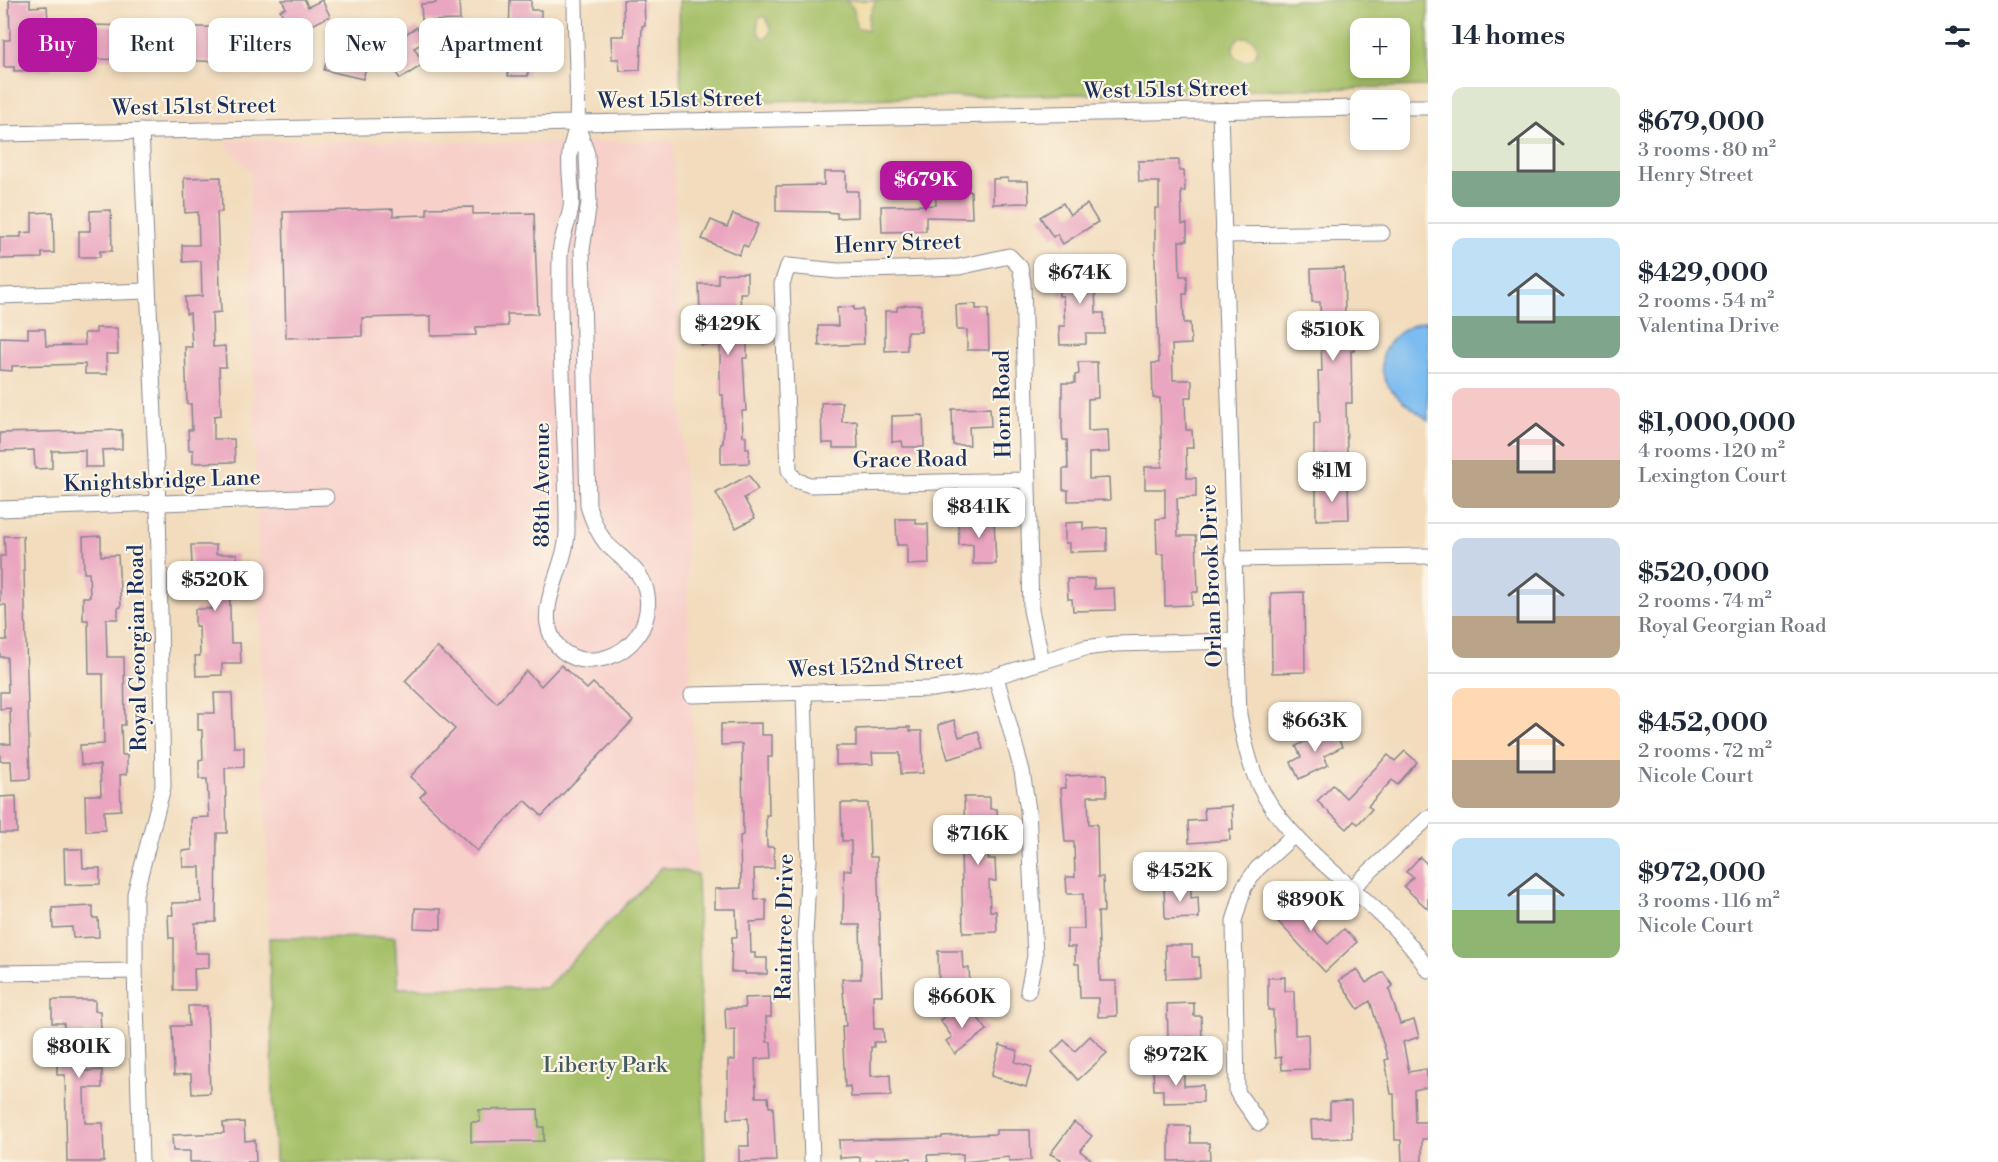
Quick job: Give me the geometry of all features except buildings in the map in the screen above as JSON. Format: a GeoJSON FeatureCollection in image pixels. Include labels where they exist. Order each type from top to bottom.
{"type":"FeatureCollection","features":[{"type":"Feature","properties":{"kind":"street","name":"88th Avenue"},"geometry":{"type":"LineString","coordinates":[[574,0],[577,125],[570,153],[571,206],[560,253],[567,542],[550,598],[547,619],[552,636],[562,649],[587,660],[602,661],[612,658],[634,640],[645,618],[647,597],[640,575],[598,531],[588,506],[582,250],[589,202],[587,154],[577,125]]}},
{"type":"Feature","properties":{"kind":"street"},"geometry":{"type":"LineString","coordinates":[[1410,107],[1428,107]]}},
{"type":"Feature","properties":{"kind":"street","name":"West 151st Street"},"geometry":{"type":"LineString","coordinates":[[0,134],[577,125],[1350,108]]}},
{"type":"Feature","properties":{"kind":"street","name":"Orlan Brook Drive"},"geometry":{"type":"LineString","coordinates":[[1220,111],[1239,715],[1245,745],[1262,793],[1294,835],[1353,887],[1417,952],[1428,970]]}},
{"type":"Feature","properties":{"kind":"street","name":"Royal Georgian Road"},"geometry":{"type":"LineString","coordinates":[[141,131],[158,504],[163,787],[135,894],[141,1162]]}},
{"type":"Feature","properties":{"kind":"street"},"geometry":{"type":"LineString","coordinates":[[1223,235],[1382,232]]}},
{"type":"Feature","properties":{"kind":"street","name":"Henry Street"},"geometry":{"type":"LineString","coordinates":[[795,480],[789,470],[782,284],[788,266],[838,271],[959,267],[1010,256]]}},
{"type":"Feature","properties":{"kind":"street","name":"Horn Road"},"geometry":{"type":"LineString","coordinates":[[1010,256],[1020,267],[1023,282],[1031,610],[1042,661]]}},
{"type":"Feature","properties":{"kind":"street"},"geometry":{"type":"LineString","coordinates":[[0,296],[148,291]]}},
{"type":"Feature","properties":{"kind":"street","name":"Grace Road"},"geometry":{"type":"LineString","coordinates":[[795,480],[810,486],[1028,480]]}},
{"type":"Feature","properties":{"kind":"street","name":"Knightsbridge Lane"},"geometry":{"type":"LineString","coordinates":[[0,508],[326,497]]}},
{"type":"Feature","properties":{"kind":"street"},"geometry":{"type":"LineString","coordinates":[[1233,559],[1428,556]]}},
{"type":"Feature","properties":{"kind":"street","name":"West 152nd Street"},"geometry":{"type":"LineString","coordinates":[[692,695],[932,689],[996,677],[1085,648],[1116,644],[1237,641]]}},
{"type":"Feature","properties":{"kind":"street"},"geometry":{"type":"LineString","coordinates":[[996,677],[1022,771],[1028,810],[1035,956],[1028,991]]}},
{"type":"Feature","properties":{"kind":"street","name":"Raintree Drive"},"geometry":{"type":"LineString","coordinates":[[804,693],[809,858],[805,937],[812,1162]]}},
{"type":"Feature","properties":{"kind":"street"},"geometry":{"type":"LineString","coordinates":[[1353,887],[1428,818]]}},
{"type":"Feature","properties":{"kind":"street"},"geometry":{"type":"LineString","coordinates":[[1259,1123],[1237,1092],[1234,921],[1244,887],[1257,869],[1294,835]]}},
{"type":"Feature","properties":{"kind":"street"},"geometry":{"type":"LineString","coordinates":[[0,973],[135,970]]}},
{"type":"Feature","properties":{"kind":"shaded area"},"geometry":{"type":"Polygon","coordinates":[[[222,140],[540,143],[673,141],[697,874],[662,867],[546,988],[397,988],[395,937],[269,938],[249,237],[251,172],[222,140]]]}},
{"type":"Feature","properties":{"kind":"green space"},"geometry":{"type":"Polygon","coordinates":[[[679,0],[1428,0],[1428,86],[681,103],[679,0]]]}},
{"type":"Feature","properties":{"kind":"green space","name":"Liberty Park"},"geometry":{"type":"Polygon","coordinates":[[[662,867],[697,874],[705,1162],[275,1162],[269,938],[395,937],[398,988],[546,988],[662,867]]]}},
{"type":"Feature","properties":{"kind":"sand"},"geometry":{"type":"Polygon","coordinates":[[[846,0],[876,0],[869,16],[868,30],[856,27],[854,9],[846,0]]]}},
{"type":"Feature","properties":{"kind":"sand"},"geometry":{"type":"Polygon","coordinates":[[[760,17],[766,17],[771,30],[768,36],[763,38],[758,31],[758,22],[760,17]]]}},
{"type":"Feature","properties":{"kind":"sand"},"geometry":{"type":"Polygon","coordinates":[[[1245,37],[1253,41],[1257,49],[1253,57],[1245,61],[1237,57],[1233,49],[1237,41],[1245,37]]]}},
{"type":"Feature","properties":{"kind":"water"},"geometry":{"type":"Polygon","coordinates":[[[1428,321],[1428,420],[1391,390],[1384,377],[1382,366],[1383,356],[1392,339],[1409,327],[1428,321]]]}}]}
